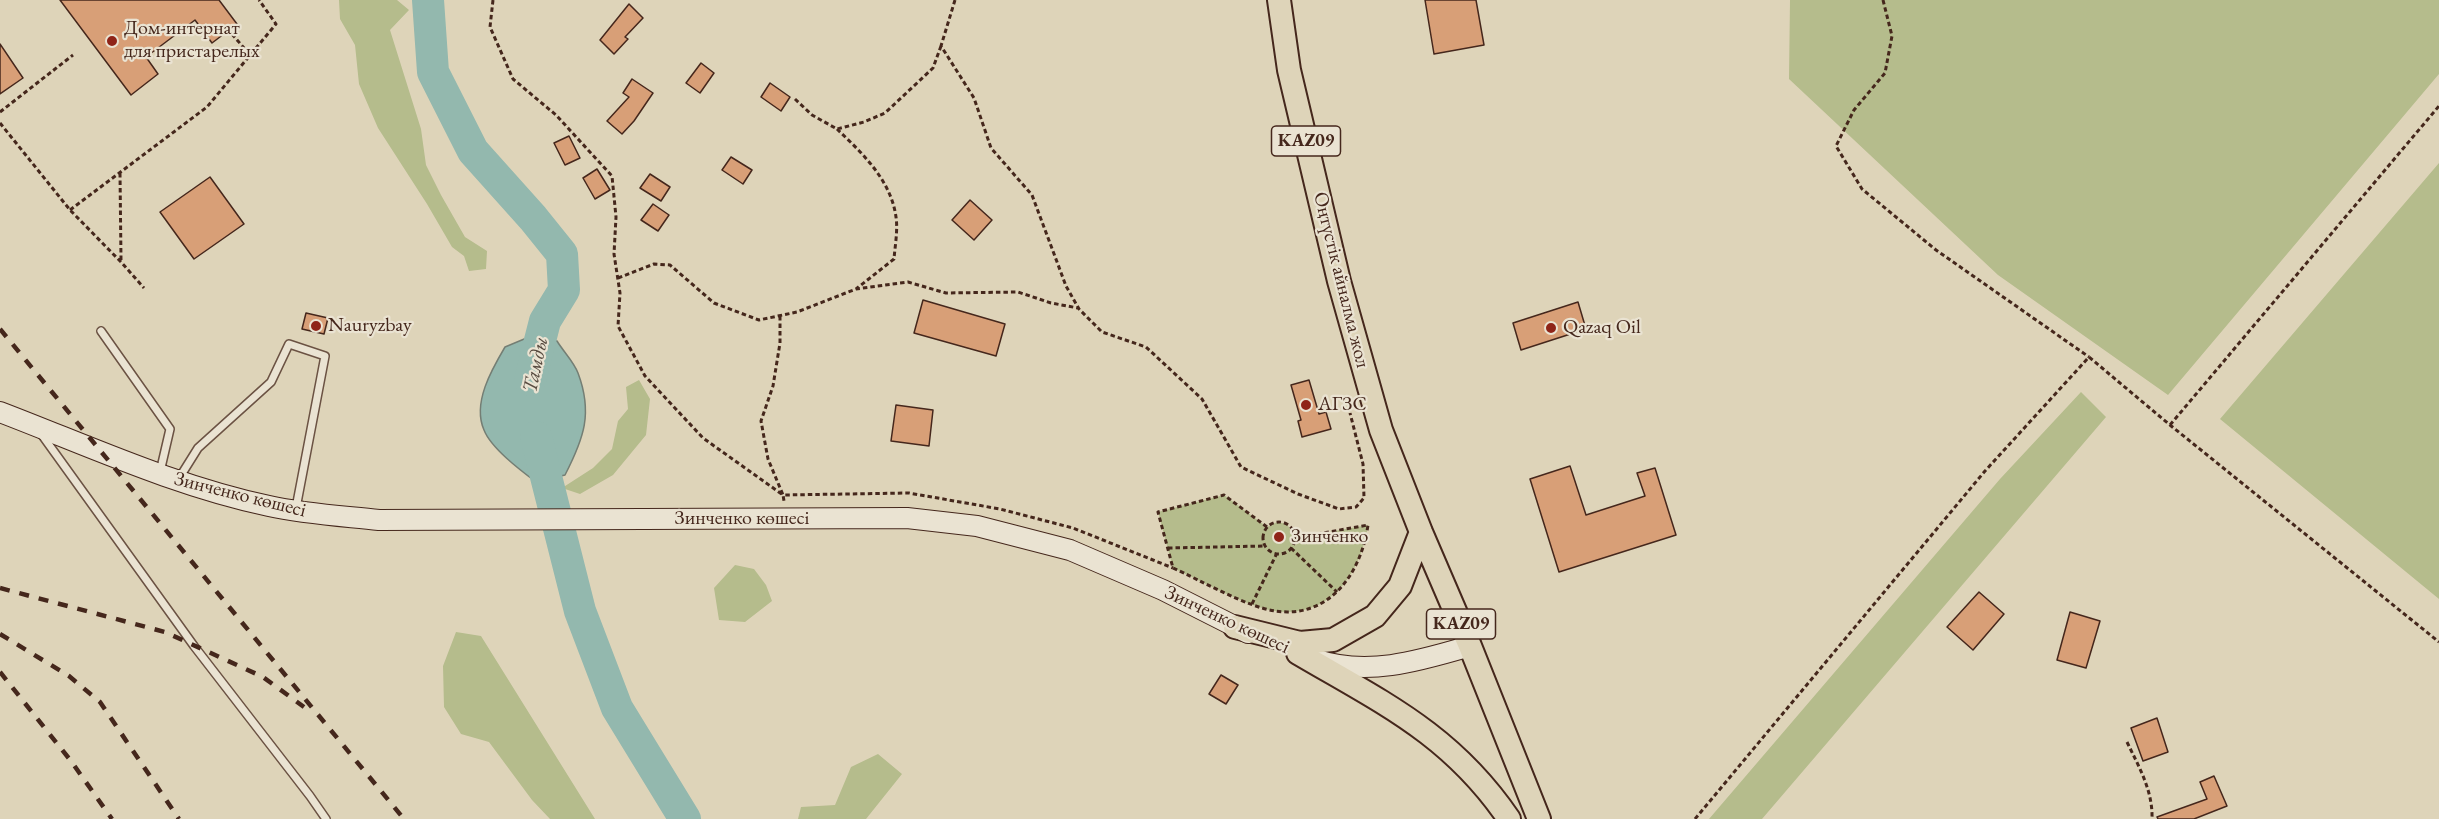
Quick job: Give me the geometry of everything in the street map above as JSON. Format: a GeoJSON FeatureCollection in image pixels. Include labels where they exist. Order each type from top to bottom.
{"type":"FeatureCollection","features":[{"type":"Feature","properties":{"kind":"highway","name":"Оңтүстік айналма жол"},"geometry":{"type":"LineString","coordinates":[[1279,0],[1289,70],[1339,281],[1381,430],[1539,819]]}},
{"type":"Feature","properties":{"kind":"highway"},"geometry":{"type":"LineString","coordinates":[[1235,627],[1300,643],[1333,640],[1375,616],[1401,586],[1421,532]]}},
{"type":"Feature","properties":{"kind":"highway"},"geometry":{"type":"LineString","coordinates":[[1298,653],[1393,707],[1447,746],[1494,797],[1509,819]]}},
{"type":"Feature","properties":{"kind":"main road","name":"Зинченко көшесі"},"geometry":{"type":"LineString","coordinates":[[0,412],[105,455],[169,477],[268,506],[379,519],[907,518],[977,526],[1070,550],[1163,591],[1270,644],[1323,662],[1352,666],[1394,666],[1470,646]]}},
{"type":"Feature","properties":{"kind":"lane"},"geometry":{"type":"LineString","coordinates":[[101,331],[170,429],[169,477]]}},
{"type":"Feature","properties":{"kind":"lane"},"geometry":{"type":"LineString","coordinates":[[169,477],[271,382],[290,344],[325,356],[296,510]]}},
{"type":"Feature","properties":{"kind":"lane"},"geometry":{"type":"LineString","coordinates":[[36,426],[194,646],[326,819]]}},
{"type":"Feature","properties":{"kind":"path"},"geometry":{"type":"LineString","coordinates":[[70,210],[207,107],[276,24],[259,0]]}},
{"type":"Feature","properties":{"kind":"path"},"geometry":{"type":"LineString","coordinates":[[494,0],[490,27],[513,79],[556,115],[612,176],[616,216],[614,254],[620,293],[618,326],[645,376],[703,438],[783,495]]}},
{"type":"Feature","properties":{"kind":"path"},"geometry":{"type":"LineString","coordinates":[[837,129],[864,122],[885,113],[933,68],[955,0]]}},
{"type":"Feature","properties":{"kind":"path"},"geometry":{"type":"LineString","coordinates":[[1883,0],[1892,36],[1885,73],[1854,110],[1836,146],[1862,189],[1936,250],[2089,357],[2170,426],[2439,642]]}},
{"type":"Feature","properties":{"kind":"path"},"geometry":{"type":"LineString","coordinates":[[232,34],[250,55]]}},
{"type":"Feature","properties":{"kind":"path"},"geometry":{"type":"LineString","coordinates":[[941,46],[974,98],[991,148],[1032,195],[1066,286],[1079,309],[1102,332],[1146,346],[1202,399],[1240,467],[1298,494],[1339,509],[1356,507],[1364,498],[1363,464],[1350,413]]}},
{"type":"Feature","properties":{"kind":"path"},"geometry":{"type":"LineString","coordinates":[[0,112],[73,55]]}},
{"type":"Feature","properties":{"kind":"path"},"geometry":{"type":"LineString","coordinates":[[795,99],[812,115],[837,129],[862,153],[886,184],[896,217],[894,259],[856,289]]}},
{"type":"Feature","properties":{"kind":"path"},"geometry":{"type":"LineString","coordinates":[[2170,426],[2439,106]]}},
{"type":"Feature","properties":{"kind":"path"},"geometry":{"type":"LineString","coordinates":[[0,123],[70,210],[122,262],[144,288]]}},
{"type":"Feature","properties":{"kind":"path"},"geometry":{"type":"LineString","coordinates":[[120,173],[122,262]]}},
{"type":"Feature","properties":{"kind":"path"},"geometry":{"type":"LineString","coordinates":[[618,278],[654,264],[670,265],[714,303],[759,320],[797,312],[856,289],[908,282],[946,293],[1018,292],[1079,309]]}},
{"type":"Feature","properties":{"kind":"path"},"geometry":{"type":"LineString","coordinates":[[780,316],[780,343],[773,386],[761,421],[768,459],[783,495],[786,519]]}},
{"type":"Feature","properties":{"kind":"path"},"geometry":{"type":"LineString","coordinates":[[1695,819],[1985,471],[2089,357]]}},
{"type":"Feature","properties":{"kind":"path"},"geometry":{"type":"LineString","coordinates":[[1267,527],[1224,495],[1158,512],[1173,568],[1252,604],[1274,611],[1297,612],[1314,608],[1337,592],[1356,566],[1365,546],[1368,525],[1295,538]]}},
{"type":"Feature","properties":{"kind":"path"},"geometry":{"type":"LineString","coordinates":[[1252,604],[1277,554],[1291,548],[1295,538],[1291,528],[1287,524],[1277,522],[1267,527],[1263,536],[1265,546]]}},
{"type":"Feature","properties":{"kind":"path"},"geometry":{"type":"LineString","coordinates":[[1168,548],[1265,546],[1277,554]]}},
{"type":"Feature","properties":{"kind":"path"},"geometry":{"type":"LineString","coordinates":[[1291,548],[1337,592]]}},
{"type":"Feature","properties":{"kind":"path"},"geometry":{"type":"LineString","coordinates":[[2127,742],[2144,776],[2152,804],[2152,819]]}},
{"type":"Feature","properties":{"kind":"green space"},"geometry":{"type":"Polygon","coordinates":[[[339,0],[397,0],[409,10],[390,30],[421,129],[426,165],[465,237],[487,251],[486,269],[469,271],[464,256],[452,247],[378,128],[359,84],[355,45],[340,19],[339,0]]]}},
{"type":"Feature","properties":{"kind":"green space"},"geometry":{"type":"Polygon","coordinates":[[[1790,0],[2439,0],[2439,74],[2168,395],[1998,275],[1789,79],[1790,0]]]}},
{"type":"Feature","properties":{"kind":"green space"},"geometry":{"type":"Polygon","coordinates":[[[2439,163],[2439,599],[2220,419],[2439,163]]]}},
{"type":"Feature","properties":{"kind":"green space"},"geometry":{"type":"Polygon","coordinates":[[[639,380],[650,399],[646,435],[613,475],[580,494],[562,488],[593,468],[612,449],[618,421],[628,409],[626,387],[639,380]]]}},
{"type":"Feature","properties":{"kind":"green space"},"geometry":{"type":"Polygon","coordinates":[[[2081,392],[2106,417],[1762,819],[1709,819],[2000,479],[2081,392]]]}},
{"type":"Feature","properties":{"kind":"green space"},"geometry":{"type":"Polygon","coordinates":[[[1224,495],[1267,527],[1277,522],[1287,524],[1295,538],[1368,525],[1358,560],[1350,576],[1326,600],[1311,608],[1294,612],[1275,611],[1238,599],[1173,568],[1158,512],[1224,495]]]}},
{"type":"Feature","properties":{"kind":"green space"},"geometry":{"type":"Polygon","coordinates":[[[735,565],[754,569],[766,585],[772,601],[745,622],[719,620],[714,588],[735,565]]]}},
{"type":"Feature","properties":{"kind":"green space"},"geometry":{"type":"Polygon","coordinates":[[[456,632],[481,636],[595,819],[550,819],[532,800],[489,742],[461,734],[444,707],[443,666],[456,632]]]}},
{"type":"Feature","properties":{"kind":"green space"},"geometry":{"type":"Polygon","coordinates":[[[878,754],[902,774],[866,819],[798,819],[801,807],[835,805],[851,767],[878,754]]]}},
{"type":"Feature","properties":{"kind":"water"},"geometry":{"type":"Polygon","coordinates":[[[529,337],[557,341],[576,369],[583,387],[585,401],[581,437],[565,475],[536,482],[493,444],[484,430],[480,409],[485,387],[505,347],[529,337]]]}},
{"type":"Feature","properties":{"kind":"building"},"geometry":{"type":"Polygon","coordinates":[[[60,0],[219,0],[237,24],[212,43],[195,20],[146,57],[158,74],[131,95],[60,0]]]}},
{"type":"Feature","properties":{"kind":"building"},"geometry":{"type":"Polygon","coordinates":[[[1425,0],[1476,0],[1484,45],[1434,54],[1425,0]]]}},
{"type":"Feature","properties":{"kind":"building"},"geometry":{"type":"Polygon","coordinates":[[[629,4],[643,18],[625,37],[628,39],[614,54],[600,40],[629,4]]]}},
{"type":"Feature","properties":{"kind":"building"},"geometry":{"type":"Polygon","coordinates":[[[0,44],[23,78],[0,94],[0,44]]]}},
{"type":"Feature","properties":{"kind":"building"},"geometry":{"type":"Polygon","coordinates":[[[701,63],[714,73],[700,93],[686,83],[701,63]]]}},
{"type":"Feature","properties":{"kind":"building"},"geometry":{"type":"Polygon","coordinates":[[[632,79],[653,93],[622,134],[607,121],[629,97],[623,93],[632,79]]]}},
{"type":"Feature","properties":{"kind":"building"},"geometry":{"type":"Polygon","coordinates":[[[770,83],[790,97],[781,111],[761,97],[770,83]]]}},
{"type":"Feature","properties":{"kind":"building"},"geometry":{"type":"Polygon","coordinates":[[[569,136],[580,158],[565,165],[554,143],[569,136]]]}},
{"type":"Feature","properties":{"kind":"building"},"geometry":{"type":"Polygon","coordinates":[[[731,157],[752,170],[743,184],[722,170],[731,157]]]}},
{"type":"Feature","properties":{"kind":"building"},"geometry":{"type":"Polygon","coordinates":[[[597,169],[610,190],[595,199],[583,178],[597,169]]]}},
{"type":"Feature","properties":{"kind":"building"},"geometry":{"type":"Polygon","coordinates":[[[650,174],[670,187],[661,201],[640,188],[650,174]]]}},
{"type":"Feature","properties":{"kind":"building"},"geometry":{"type":"Polygon","coordinates":[[[210,177],[244,224],[194,259],[160,212],[210,177]]]}},
{"type":"Feature","properties":{"kind":"building"},"geometry":{"type":"Polygon","coordinates":[[[970,200],[992,220],[974,240],[952,220],[970,200]]]}},
{"type":"Feature","properties":{"kind":"building"},"geometry":{"type":"Polygon","coordinates":[[[653,204],[669,215],[658,231],[641,220],[653,204]]]}},
{"type":"Feature","properties":{"kind":"building"},"geometry":{"type":"Polygon","coordinates":[[[923,300],[1005,324],[996,356],[914,333],[923,300]]]}},
{"type":"Feature","properties":{"kind":"building"},"geometry":{"type":"Polygon","coordinates":[[[1578,302],[1586,329],[1521,350],[1513,323],[1578,302]]]}},
{"type":"Feature","properties":{"kind":"building"},"geometry":{"type":"Polygon","coordinates":[[[306,313],[328,318],[324,334],[302,329],[306,313]]]}},
{"type":"Feature","properties":{"kind":"building"},"geometry":{"type":"Polygon","coordinates":[[[1309,380],[1319,414],[1326,412],[1331,429],[1302,437],[1298,421],[1301,420],[1291,385],[1309,380]]]}},
{"type":"Feature","properties":{"kind":"building"},"geometry":{"type":"Polygon","coordinates":[[[896,405],[933,410],[929,446],[891,441],[896,405]]]}},
{"type":"Feature","properties":{"kind":"building"},"geometry":{"type":"Polygon","coordinates":[[[1570,466],[1586,515],[1645,496],[1637,473],[1655,468],[1676,535],[1559,572],[1530,479],[1570,466]]]}},
{"type":"Feature","properties":{"kind":"building"},"geometry":{"type":"Polygon","coordinates":[[[1979,592],[2004,614],[1973,650],[1947,627],[1979,592]]]}},
{"type":"Feature","properties":{"kind":"building"},"geometry":{"type":"Polygon","coordinates":[[[2070,612],[2100,621],[2086,668],[2057,660],[2070,612]]]}},
{"type":"Feature","properties":{"kind":"building"},"geometry":{"type":"Polygon","coordinates":[[[1221,675],[1238,685],[1226,704],[1209,694],[1221,675]]]}},
{"type":"Feature","properties":{"kind":"building"},"geometry":{"type":"Polygon","coordinates":[[[2157,718],[2168,752],[2143,761],[2131,728],[2157,718]]]}},
{"type":"Feature","properties":{"kind":"building"},"geometry":{"type":"Polygon","coordinates":[[[2214,776],[2227,806],[2194,819],[2158,819],[2157,817],[2207,799],[2200,782],[2214,776]]]}},
{"type":"Feature","properties":{"kind":"waterway","name":"Тамды"},"geometry":{"type":"LineString","coordinates":[[428,0],[433,72],[473,151],[562,254],[564,290],[545,321],[530,380]]}},
{"type":"Feature","properties":{"kind":"waterway","name":"Тамды"},"geometry":{"type":"LineString","coordinates":[[536,437],[580,611],[617,708],[685,819]]}},
{"type":"Feature","properties":{"kind":"railway"},"geometry":{"type":"LineString","coordinates":[[0,329],[404,819]]}},
{"type":"Feature","properties":{"kind":"railway"},"geometry":{"type":"LineString","coordinates":[[0,588],[165,632],[263,677],[304,707]]}},
{"type":"Feature","properties":{"kind":"railway"},"geometry":{"type":"LineString","coordinates":[[0,634],[69,676],[100,702],[179,819]]}},
{"type":"Feature","properties":{"kind":"railway"},"geometry":{"type":"LineString","coordinates":[[0,672],[71,761],[112,819]]}},
{"type":"Feature","properties":{"kind":"place","name":"Дом-интернат для пристарелых"},"geometry":{"type":"Point","coordinates":[112,41]}},
{"type":"Feature","properties":{"kind":"place","name":"Nauryzbay"},"geometry":{"type":"Point","coordinates":[316,326]}},
{"type":"Feature","properties":{"kind":"place","name":"Qazaq Oil"},"geometry":{"type":"Point","coordinates":[1551,328]}},
{"type":"Feature","properties":{"kind":"place","name":"АГЗС"},"geometry":{"type":"Point","coordinates":[1306,405]}},
{"type":"Feature","properties":{"kind":"place","name":"Зинченко"},"geometry":{"type":"Point","coordinates":[1279,537]}}]}
